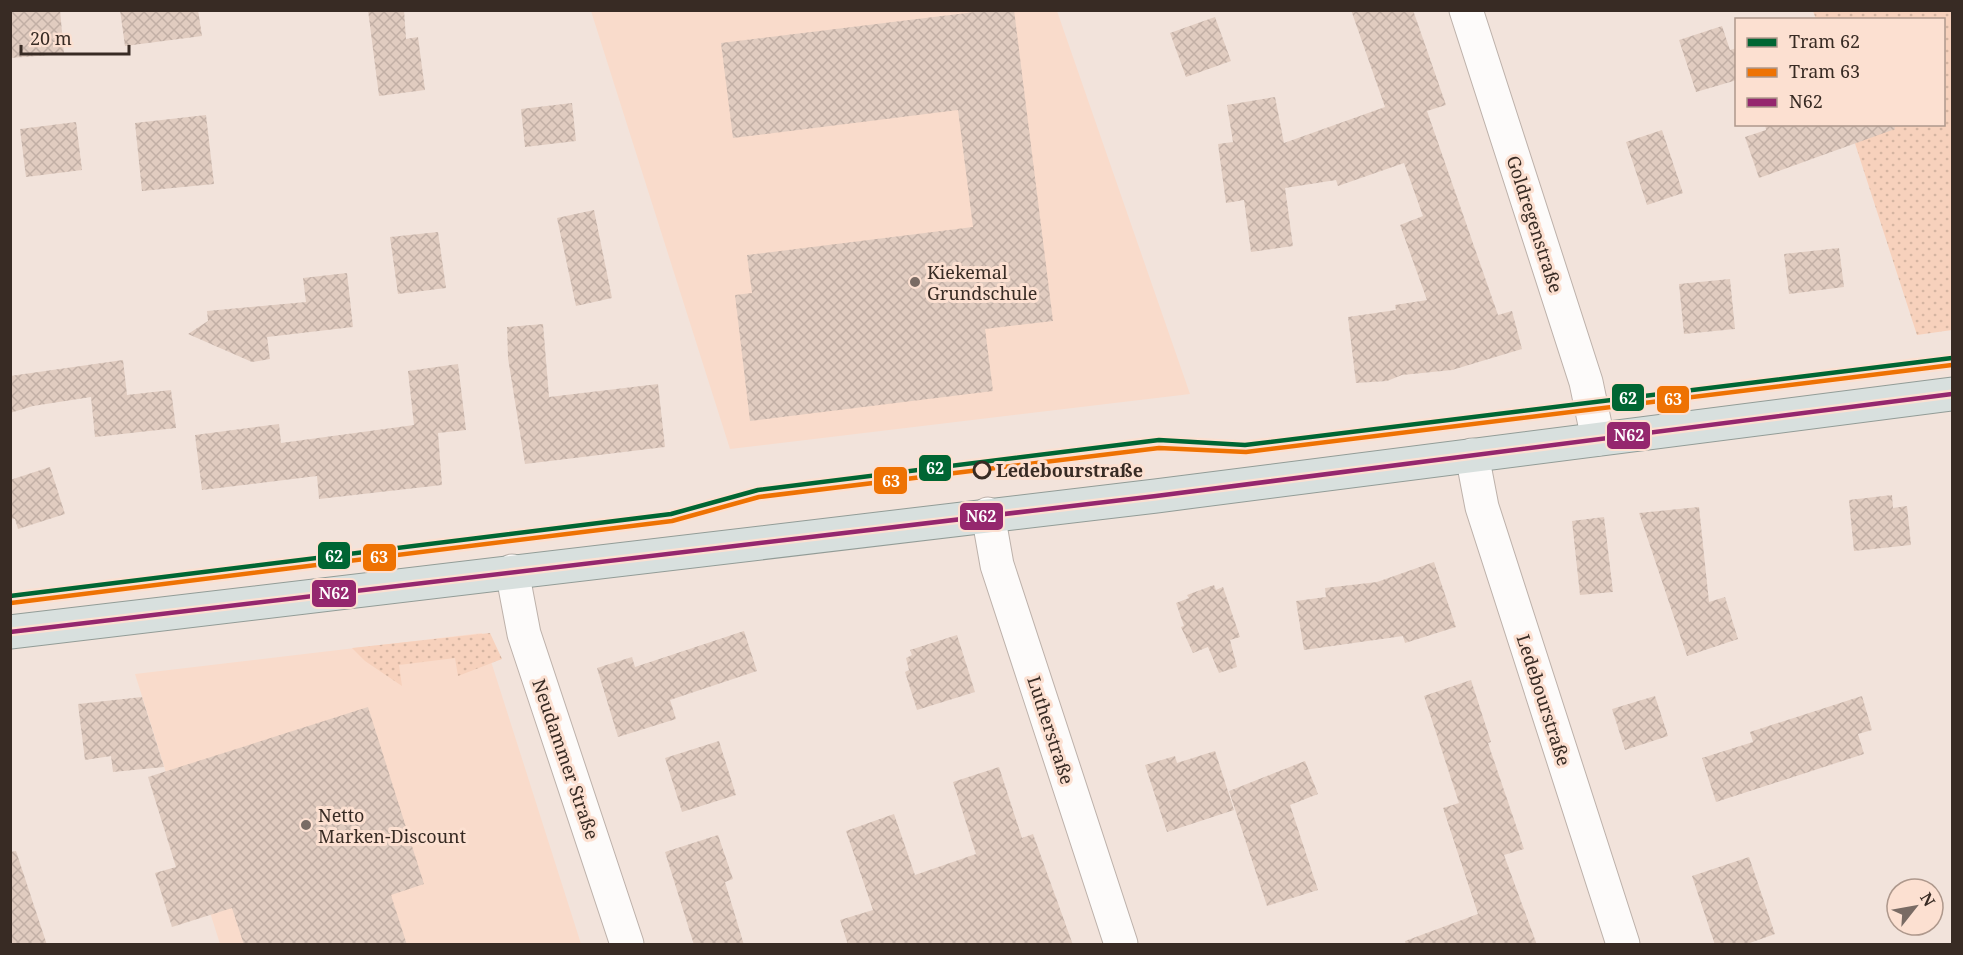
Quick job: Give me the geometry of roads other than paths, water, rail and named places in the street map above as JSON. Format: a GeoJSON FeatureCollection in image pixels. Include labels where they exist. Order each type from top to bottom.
{"type":"FeatureCollection","features":[{"type":"Feature","properties":{"kind":"main road"},"geometry":{"type":"LineString","coordinates":[[10,632],[1472,455],[1953,394]]}},
{"type":"Feature","properties":{"kind":"street","name":"Goldregenstraße"},"geometry":{"type":"LineString","coordinates":[[1466,10],[1586,382],[1598,439]]}},
{"type":"Feature","properties":{"kind":"street","name":"Ledebourstraße"},"geometry":{"type":"LineString","coordinates":[[1472,455],[1482,507],[1623,945]]}},
{"type":"Feature","properties":{"kind":"street","name":"Lutherstraße"},"geometry":{"type":"LineString","coordinates":[[988,514],[997,565],[1121,945]]}},
{"type":"Feature","properties":{"kind":"street","name":"Neudammer Straße"},"geometry":{"type":"LineString","coordinates":[[512,571],[524,634],[627,945]]}},
{"type":"Feature","properties":{"kind":"tram line","name":"62"},"geometry":{"type":"LineString","coordinates":[[10,596],[671,514],[758,490],[1159,440],[1245,445],[1952,358]]}},
{"type":"Feature","properties":{"kind":"tram line","name":"63"},"geometry":{"type":"LineString","coordinates":[[11,603],[672,521],[759,497],[1159,448],[1246,452],[1952,365]]}},
{"type":"Feature","properties":{"kind":"place","name":"Kiekemal Grundschule"},"geometry":{"type":"Point","coordinates":[915,282]}},
{"type":"Feature","properties":{"kind":"place","name":"Ledebourstraße"},"geometry":{"type":"Point","coordinates":[982,470]}},
{"type":"Feature","properties":{"kind":"place","name":"Netto Marken-Discount"},"geometry":{"type":"Point","coordinates":[306,825]}}]}
